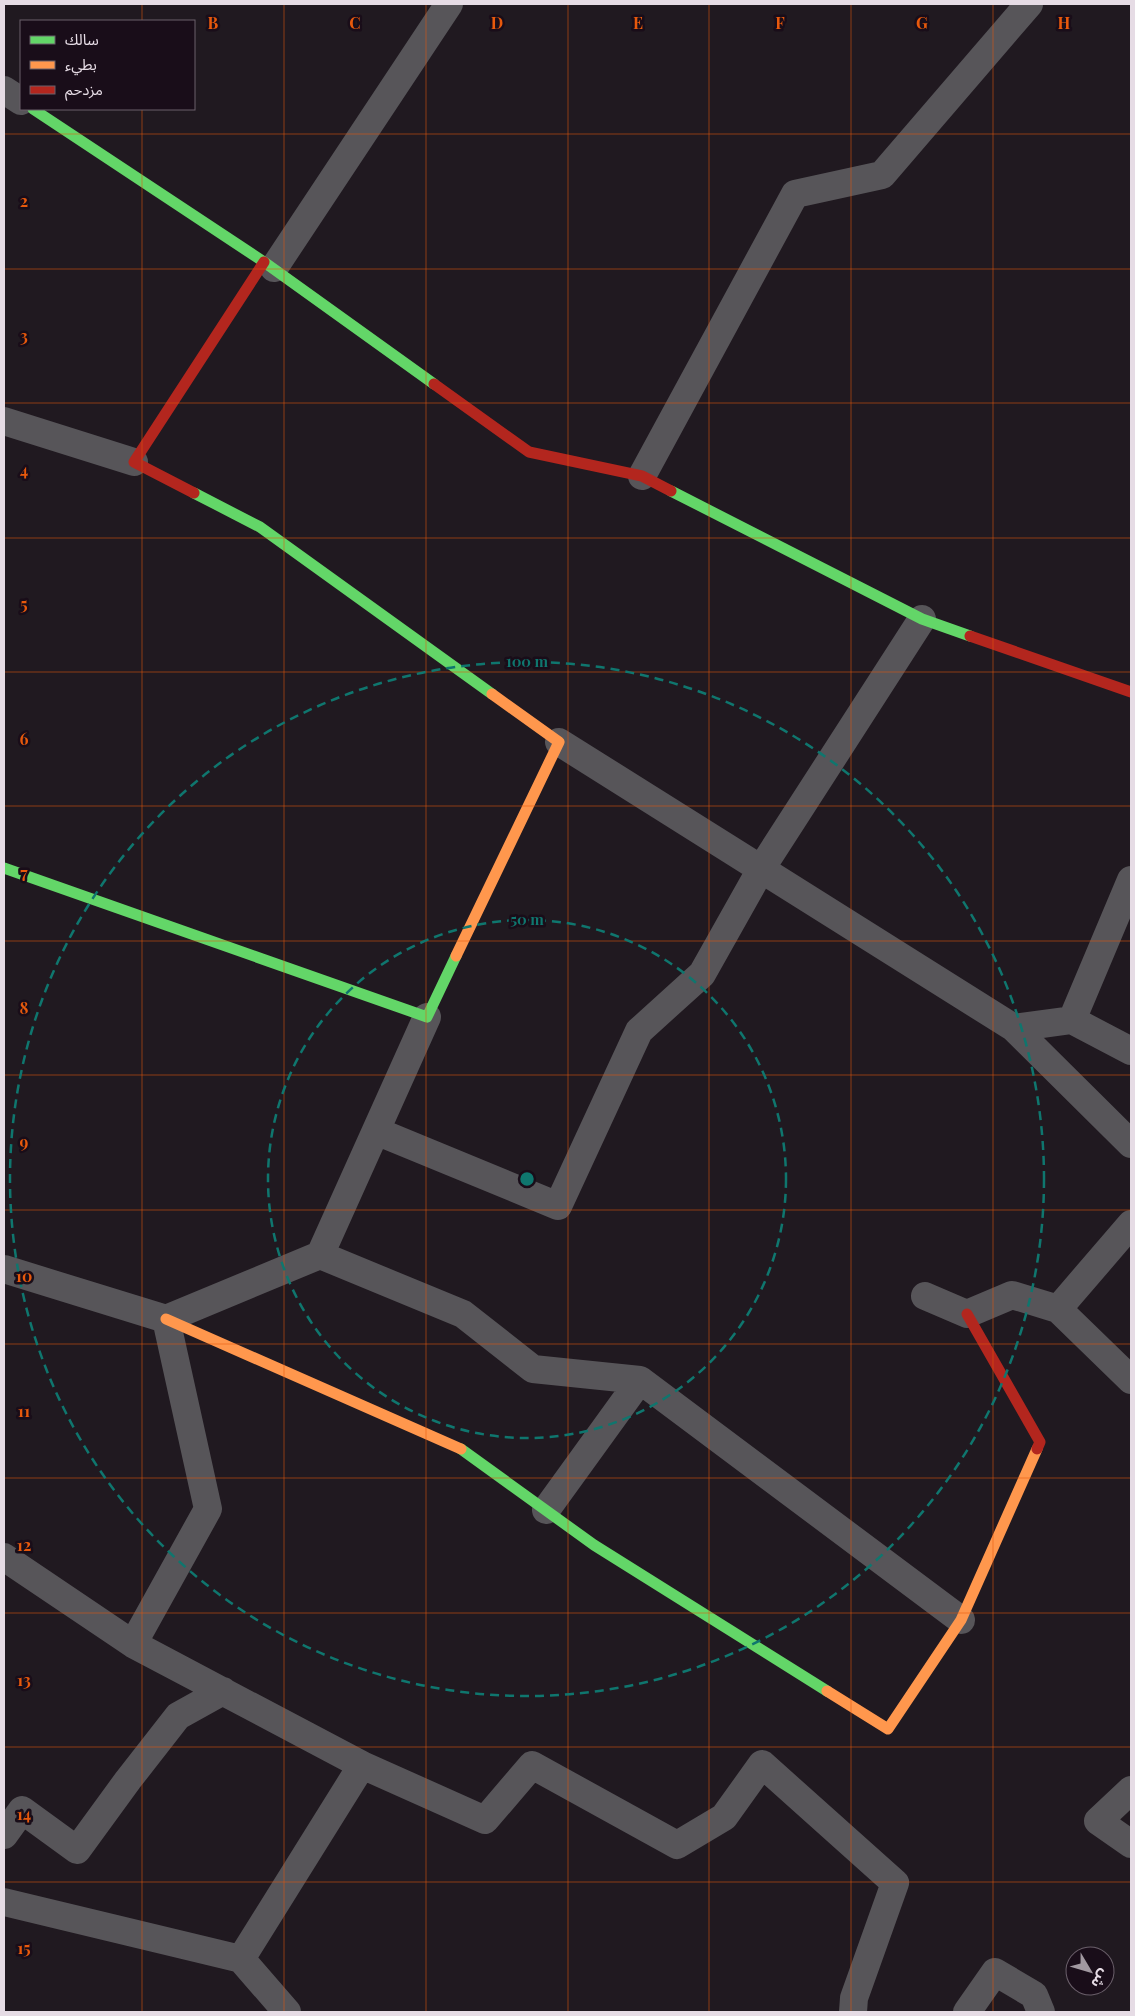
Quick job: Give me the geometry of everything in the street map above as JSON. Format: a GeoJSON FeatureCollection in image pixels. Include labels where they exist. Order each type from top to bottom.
{"type":"FeatureCollection","features":[{"type":"Feature","properties":{"kind":"street"},"geometry":{"type":"LineString","coordinates":[[134,462],[448,4]]}},
{"type":"Feature","properties":{"kind":"street"},"geometry":{"type":"LineString","coordinates":[[642,476],[795,194],[882,175],[1029,4]]}},
{"type":"Feature","properties":{"kind":"street"},"geometry":{"type":"LineString","coordinates":[[4,90],[20,100]]}},
{"type":"Feature","properties":{"kind":"street"},"geometry":{"type":"LineString","coordinates":[[35,110],[269,265],[529,452],[642,476],[922,620],[1131,692]]}},
{"type":"Feature","properties":{"kind":"street"},"geometry":{"type":"LineString","coordinates":[[6,426],[134,462],[260,527],[559,742],[1014,1028],[1131,1144]]}},
{"type":"Feature","properties":{"kind":"street"},"geometry":{"type":"LineString","coordinates":[[376,1131],[558,1206],[638,1031],[702,974],[761,869],[922,620]]}},
{"type":"Feature","properties":{"kind":"street"},"geometry":{"type":"LineString","coordinates":[[166,1319],[320,1255],[427,1017],[559,742]]}},
{"type":"Feature","properties":{"kind":"street"},"geometry":{"type":"LineString","coordinates":[[4,868],[427,1017]]}},
{"type":"Feature","properties":{"kind":"street"},"geometry":{"type":"LineString","coordinates":[[1072,1020],[1131,880]]}},
{"type":"Feature","properties":{"kind":"street"},"geometry":{"type":"LineString","coordinates":[[1014,1028],[1072,1020],[1131,1051]]}},
{"type":"Feature","properties":{"kind":"street"},"geometry":{"type":"LineString","coordinates":[[1058,1309],[1131,1224]]}},
{"type":"Feature","properties":{"kind":"street"},"geometry":{"type":"LineString","coordinates":[[320,1255],[463,1314],[533,1368],[640,1380],[961,1620]]}},
{"type":"Feature","properties":{"kind":"street"},"geometry":{"type":"LineString","coordinates":[[4,1269],[166,1319],[462,1449],[594,1545],[888,1729],[961,1620],[1040,1442],[967,1314],[925,1296]]}},
{"type":"Feature","properties":{"kind":"street"},"geometry":{"type":"LineString","coordinates":[[967,1314],[1012,1295],[1058,1309],[1131,1380]]}},
{"type":"Feature","properties":{"kind":"street"},"geometry":{"type":"LineString","coordinates":[[133,1644],[208,1509],[166,1319]]}},
{"type":"Feature","properties":{"kind":"street"},"geometry":{"type":"LineString","coordinates":[[546,1510],[640,1380]]}},
{"type":"Feature","properties":{"kind":"street"},"geometry":{"type":"LineString","coordinates":[[4,1557],[133,1644],[362,1765],[485,1820],[532,1765],[677,1845],[724,1817],[762,1764],[896,1883],[854,1998],[853,2012]]}},
{"type":"Feature","properties":{"kind":"street"},"geometry":{"type":"LineString","coordinates":[[4,1835],[22,1810],[77,1850],[178,1716],[223,1691]]}},
{"type":"Feature","properties":{"kind":"street"},"geometry":{"type":"LineString","coordinates":[[241,1959],[362,1765]]}},
{"type":"Feature","properties":{"kind":"street"},"geometry":{"type":"LineString","coordinates":[[1131,1790],[1098,1821],[1131,1844]]}},
{"type":"Feature","properties":{"kind":"street"},"geometry":{"type":"LineString","coordinates":[[4,1902],[241,1959],[262,2001],[287,2012]]}},
{"type":"Feature","properties":{"kind":"street"},"geometry":{"type":"LineString","coordinates":[[967,2012],[995,1972],[1034,1995],[1042,2012]]}},
{"type":"Feature","properties":{"kind":"traffic: fast"},"geometry":{"type":"LineString","coordinates":[[35,110],[264,262],[434,384]]}},
{"type":"Feature","properties":{"kind":"traffic: fast"},"geometry":{"type":"LineString","coordinates":[[671,491],[922,619],[970,636]]}},
{"type":"Feature","properties":{"kind":"traffic: fast"},"geometry":{"type":"LineString","coordinates":[[194,493],[260,527],[492,694]]}},
{"type":"Feature","properties":{"kind":"traffic: fast"},"geometry":{"type":"LineString","coordinates":[[4,868],[427,1017],[456,956]]}},
{"type":"Feature","properties":{"kind":"traffic: fast"},"geometry":{"type":"LineString","coordinates":[[461,1449],[594,1545],[827,1691]]}},
{"type":"Feature","properties":{"kind":"traffic: slow"},"geometry":{"type":"LineString","coordinates":[[456,956],[559,742],[492,694]]}},
{"type":"Feature","properties":{"kind":"traffic: slow"},"geometry":{"type":"LineString","coordinates":[[166,1319],[461,1449]]}},
{"type":"Feature","properties":{"kind":"traffic: slow"},"geometry":{"type":"LineString","coordinates":[[827,1691],[888,1729],[961,1620],[1037,1449]]}},
{"type":"Feature","properties":{"kind":"traffic: jam"},"geometry":{"type":"LineString","coordinates":[[194,493],[134,462],[264,262]]}},
{"type":"Feature","properties":{"kind":"traffic: jam"},"geometry":{"type":"LineString","coordinates":[[434,384],[529,452],[642,476],[671,491]]}},
{"type":"Feature","properties":{"kind":"traffic: jam"},"geometry":{"type":"LineString","coordinates":[[970,636],[1131,692]]}},
{"type":"Feature","properties":{"kind":"traffic: jam"},"geometry":{"type":"LineString","coordinates":[[967,1314],[1040,1442],[1037,1449]]}}]}
